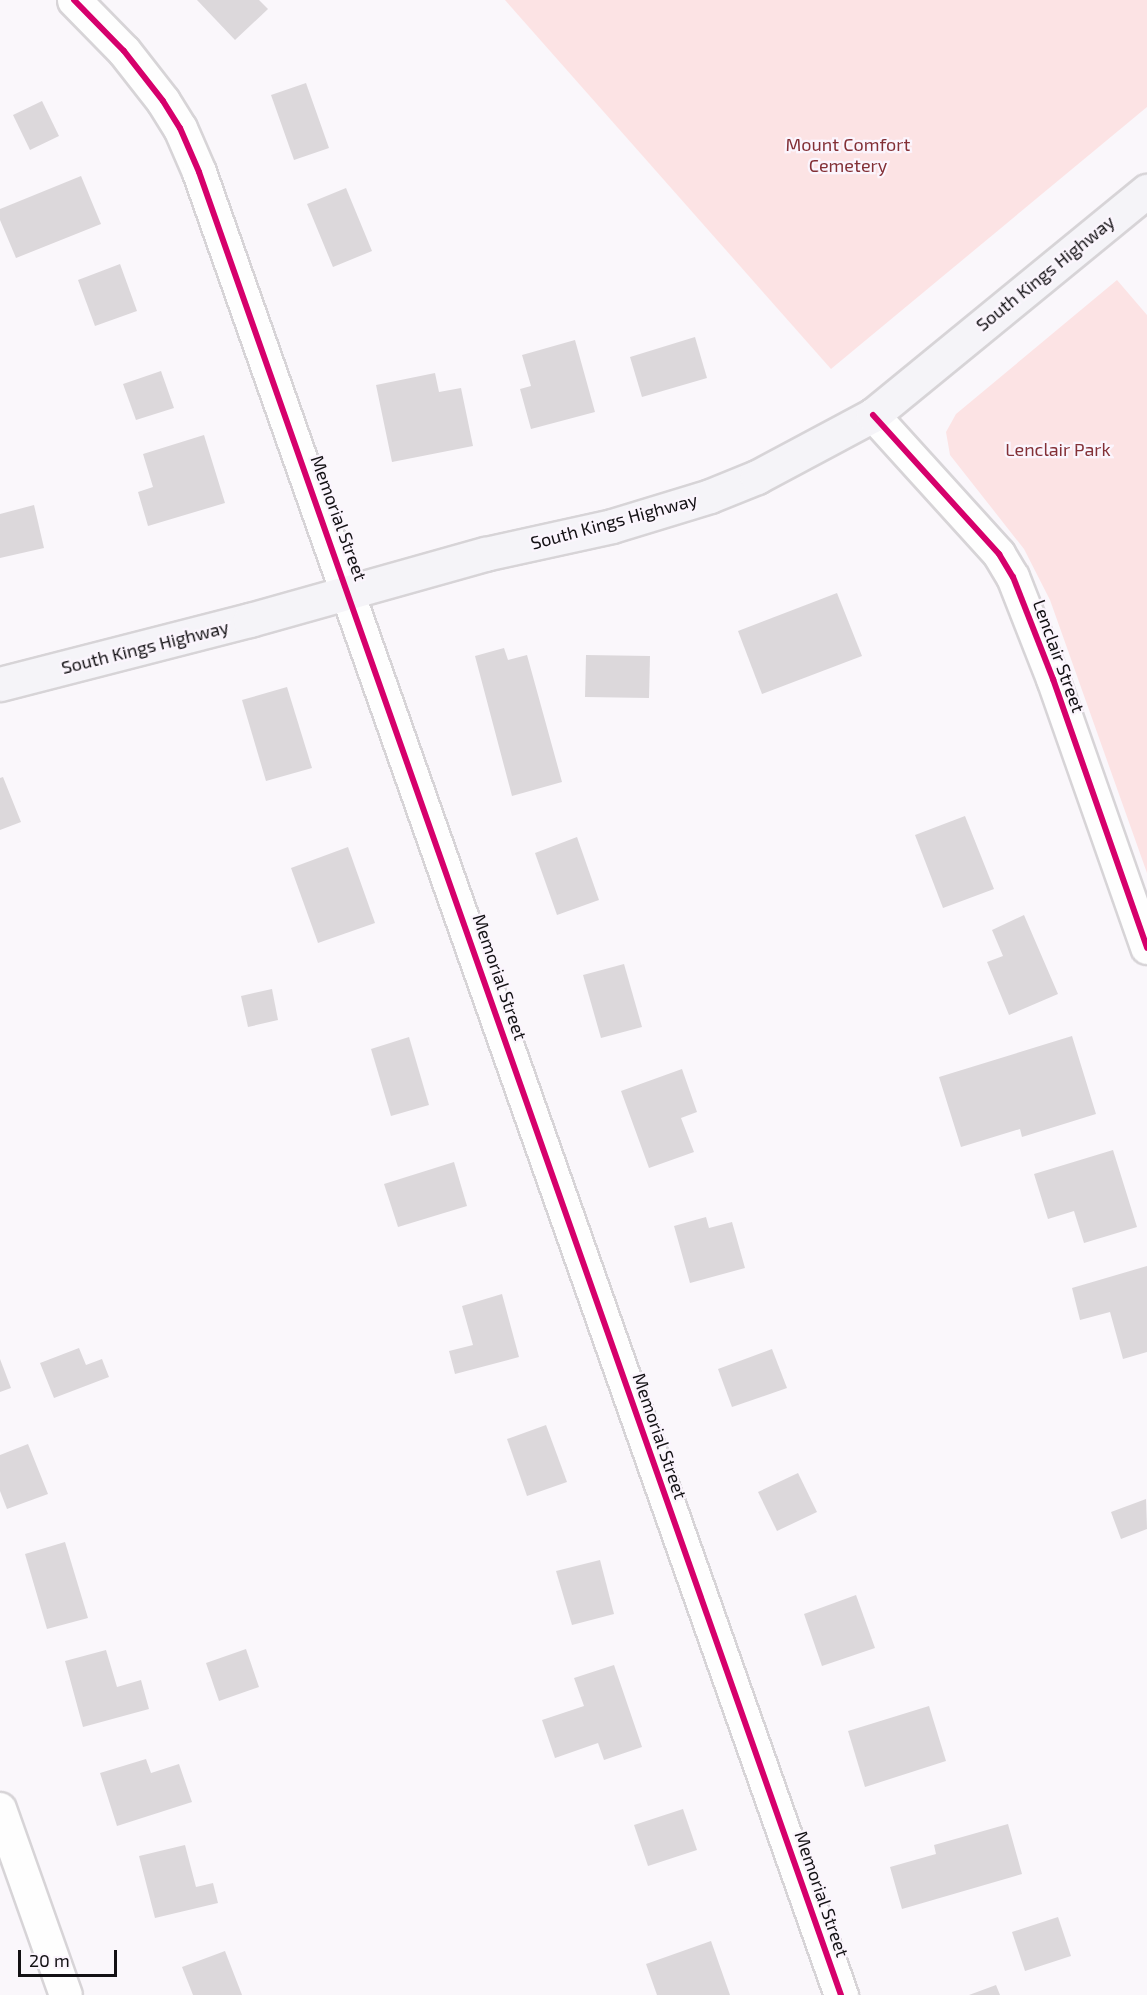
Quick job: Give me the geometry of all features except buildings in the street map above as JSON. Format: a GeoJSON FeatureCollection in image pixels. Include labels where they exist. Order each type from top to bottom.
{"type":"FeatureCollection","features":[{"type":"Feature","properties":{"kind":"main road","name":"South Kings Highway"},"geometry":{"type":"LineString","coordinates":[[0,684],[250,620],[349,590],[484,554],[612,526],[710,496],[805,454],[873,415],[1147,191]]}},
{"type":"Feature","properties":{"kind":"street","name":"Memorial Street"},"geometry":{"type":"LineString","coordinates":[[74,0],[124,51],[180,128],[200,172],[349,590],[841,1995]]}},
{"type":"Feature","properties":{"kind":"street","name":"Lenclair Street"},"geometry":{"type":"LineString","coordinates":[[873,415],[999,554],[1013,576],[1053,679],[1147,948]]}},
{"type":"Feature","properties":{"kind":"street"},"geometry":{"type":"LineString","coordinates":[[0,1809],[66,1995]]}},
{"type":"Feature","properties":{"kind":"green space","name":"Mount Comfort Cemetery"},"geometry":{"type":"Polygon","coordinates":[[[505,0],[1147,0],[1147,107],[831,369],[505,0]]]}},
{"type":"Feature","properties":{"kind":"green space","name":"Lenclair Park"},"geometry":{"type":"Polygon","coordinates":[[[1117,280],[1147,315],[1147,873],[1050,600],[1024,549],[950,455],[946,432],[956,414],[1117,280]]]}},
{"type":"Feature","properties":{"kind":"cycle path"},"geometry":{"type":"LineString","coordinates":[[74,0],[124,51],[163,101],[180,128],[199,172],[841,1995]]}},
{"type":"Feature","properties":{"kind":"cycle path"},"geometry":{"type":"LineString","coordinates":[[873,415],[999,554],[1013,577],[1053,679],[1147,948]]}}]}
